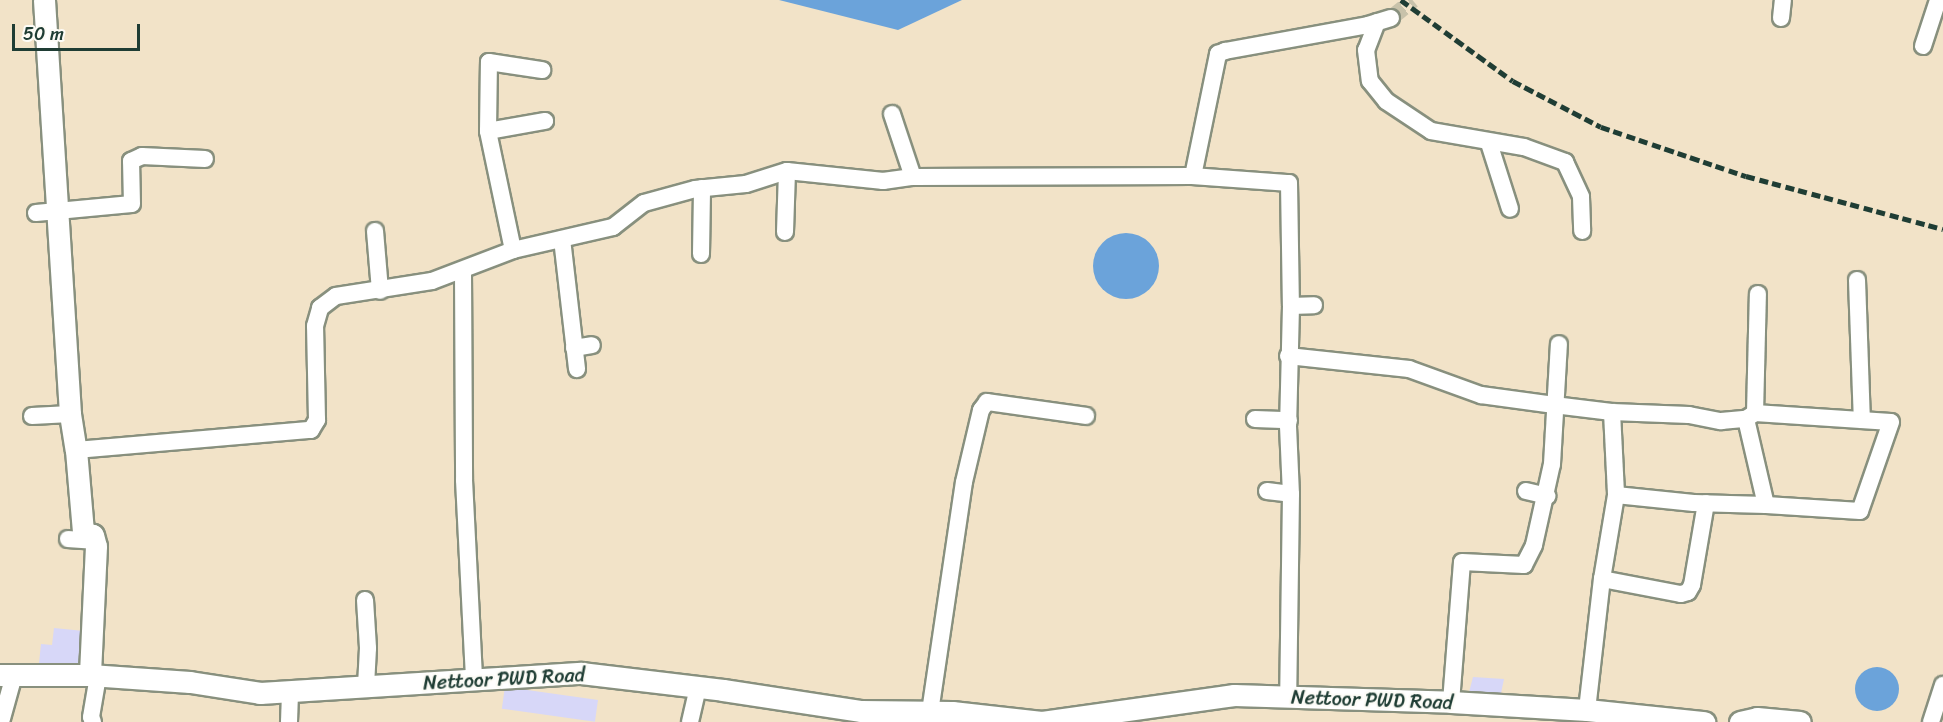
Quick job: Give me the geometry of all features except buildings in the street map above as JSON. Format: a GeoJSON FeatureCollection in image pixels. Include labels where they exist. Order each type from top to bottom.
{"type":"FeatureCollection","features":[{"type":"Feature","properties":{"kind":"street"},"geometry":{"type":"LineString","coordinates":[[44,0],[70,414],[76,450],[83,532],[93,535],[96,541],[93,722]]}},
{"type":"Feature","properties":{"kind":"street"},"geometry":{"type":"LineString","coordinates":[[1781,18],[1783,0]]}},
{"type":"Feature","properties":{"kind":"street"},"geometry":{"type":"LineString","coordinates":[[1923,46],[1938,0]]}},
{"type":"Feature","properties":{"kind":"street"},"geometry":{"type":"LineString","coordinates":[[1193,176],[1218,54],[1384,20],[1366,50],[1370,81],[1386,100],[1431,131],[1490,143],[1524,147],[1565,162],[1581,197],[1582,231]]}},
{"type":"Feature","properties":{"kind":"street"},"geometry":{"type":"LineString","coordinates":[[513,250],[488,131],[489,62],[542,70]]}},
{"type":"Feature","properties":{"kind":"street"},"geometry":{"type":"LineString","coordinates":[[892,114],[913,177]]}},
{"type":"Feature","properties":{"kind":"street"},"geometry":{"type":"LineString","coordinates":[[488,131],[545,121]]}},
{"type":"Feature","properties":{"kind":"street"},"geometry":{"type":"LineString","coordinates":[[1490,143],[1510,209]]}},
{"type":"Feature","properties":{"kind":"street"},"geometry":{"type":"LineString","coordinates":[[36,213],[132,204],[132,161],[142,156],[206,159]]}},
{"type":"Feature","properties":{"kind":"street"},"geometry":{"type":"LineString","coordinates":[[785,232],[787,171]]}},
{"type":"Feature","properties":{"kind":"street"},"geometry":{"type":"LineString","coordinates":[[76,450],[311,430],[317,420],[315,326],[320,308],[336,296],[380,291],[432,281],[462,272],[513,250],[613,227],[644,204],[702,188],[746,184],[787,171],[884,181],[913,177],[1193,176],[1289,183],[1291,306],[1288,420],[1292,494],[1288,697]]}},
{"type":"Feature","properties":{"kind":"street"},"geometry":{"type":"LineString","coordinates":[[701,254],[702,188]]}},
{"type":"Feature","properties":{"kind":"street"},"geometry":{"type":"LineString","coordinates":[[375,231],[380,291]]}},
{"type":"Feature","properties":{"kind":"street"},"geometry":{"type":"LineString","coordinates":[[562,238],[577,369]]}},
{"type":"Feature","properties":{"kind":"street"},"geometry":{"type":"LineString","coordinates":[[462,272],[464,480],[474,680]]}},
{"type":"Feature","properties":{"kind":"street"},"geometry":{"type":"LineString","coordinates":[[1857,280],[1862,420]]}},
{"type":"Feature","properties":{"kind":"street"},"geometry":{"type":"LineString","coordinates":[[1758,294],[1750,416],[1766,505]]}},
{"type":"Feature","properties":{"kind":"street"},"geometry":{"type":"LineString","coordinates":[[1291,306],[1314,305]]}},
{"type":"Feature","properties":{"kind":"street"},"geometry":{"type":"LineString","coordinates":[[1451,702],[1462,562],[1524,565],[1534,545],[1547,496],[1552,464],[1559,344]]}},
{"type":"Feature","properties":{"kind":"street"},"geometry":{"type":"LineString","coordinates":[[574,348],[592,345]]}},
{"type":"Feature","properties":{"kind":"street"},"geometry":{"type":"LineString","coordinates":[[1288,356],[1409,369],[1481,394],[1612,412],[1721,420],[1750,416],[1891,422],[1860,511],[1706,503],[1616,495]]}},
{"type":"Feature","properties":{"kind":"street"},"geometry":{"type":"LineString","coordinates":[[930,712],[964,482],[981,410],[987,402],[1086,416]]}},
{"type":"Feature","properties":{"kind":"street"},"geometry":{"type":"LineString","coordinates":[[1577,714],[1616,495],[1612,412]]}},
{"type":"Feature","properties":{"kind":"street"},"geometry":{"type":"LineString","coordinates":[[32,416],[70,414]]}},
{"type":"Feature","properties":{"kind":"street"},"geometry":{"type":"LineString","coordinates":[[1255,419],[1288,420]]}},
{"type":"Feature","properties":{"kind":"street"},"geometry":{"type":"LineString","coordinates":[[1526,490],[1547,496]]}},
{"type":"Feature","properties":{"kind":"street"},"geometry":{"type":"LineString","coordinates":[[1267,491],[1292,494]]}},
{"type":"Feature","properties":{"kind":"street"},"geometry":{"type":"LineString","coordinates":[[1602,579],[1681,594],[1688,592],[1692,585],[1706,503]]}},
{"type":"Feature","properties":{"kind":"street"},"geometry":{"type":"LineString","coordinates":[[68,538],[96,541]]}},
{"type":"Feature","properties":{"kind":"street"},"geometry":{"type":"LineString","coordinates":[[365,600],[368,648],[366,686]]}},
{"type":"Feature","properties":{"kind":"street","name":"Nettoor PWD Road"},"geometry":{"type":"LineString","coordinates":[[7,675],[94,676],[190,682],[260,693],[581,673],[698,687],[872,717],[930,712],[1042,722],[1234,695],[1451,702],[1577,714],[1704,722]]}},
{"type":"Feature","properties":{"kind":"street"},"geometry":{"type":"LineString","coordinates":[[1,722],[7,675]]}},
{"type":"Feature","properties":{"kind":"street"},"geometry":{"type":"LineString","coordinates":[[1931,722],[1943,685]]}},
{"type":"Feature","properties":{"kind":"street"},"geometry":{"type":"LineString","coordinates":[[690,722],[698,687]]}},
{"type":"Feature","properties":{"kind":"street"},"geometry":{"type":"LineString","coordinates":[[289,722],[290,690]]}},
{"type":"Feature","properties":{"kind":"street"},"geometry":{"type":"LineString","coordinates":[[1740,722],[1757,718],[1800,722]]}},
{"type":"Feature","properties":{"kind":"shaded area"},"geometry":{"type":"Polygon","coordinates":[[[54,628],[84,631],[80,667],[39,663],[41,644],[52,645],[54,628]]]}},
{"type":"Feature","properties":{"kind":"shaded area"},"geometry":{"type":"Polygon","coordinates":[[[1473,677],[1504,679],[1500,698],[1468,696],[1473,677]]]}},
{"type":"Feature","properties":{"kind":"shaded area"},"geometry":{"type":"Polygon","coordinates":[[[505,687],[598,700],[595,722],[502,709],[505,687]]]}},
{"type":"Feature","properties":{"kind":"water"},"geometry":{"type":"Polygon","coordinates":[[[779,0],[962,0],[898,30],[779,0]]]}},
{"type":"Feature","properties":{"kind":"water"},"geometry":{"type":"Polygon","coordinates":[[[1126,233],[1139,236],[1149,243],[1156,253],[1159,266],[1156,279],[1149,289],[1139,296],[1126,299],[1113,296],[1103,289],[1096,279],[1093,266],[1096,253],[1103,243],[1113,236],[1126,233]]]}},
{"type":"Feature","properties":{"kind":"water"},"geometry":{"type":"Polygon","coordinates":[[[1877,667],[1893,673],[1899,689],[1893,705],[1877,711],[1861,705],[1855,689],[1861,673],[1877,667]]]}},
{"type":"Feature","properties":{"kind":"tunnel"},"geometry":{"type":"LineString","coordinates":[[1391,18],[1413,0]]}},
{"type":"Feature","properties":{"kind":"railway"},"geometry":{"type":"LineString","coordinates":[[1401,0],[1513,81],[1601,127],[1746,176],[1943,229]]}}]}
